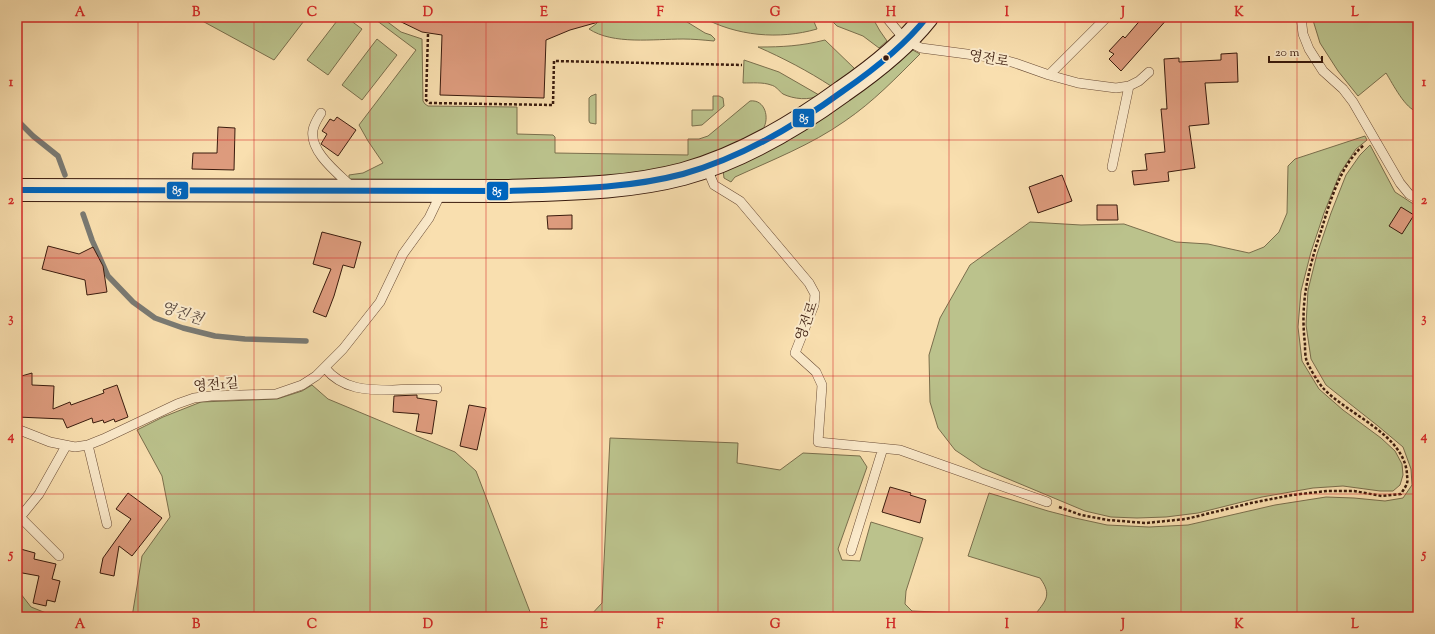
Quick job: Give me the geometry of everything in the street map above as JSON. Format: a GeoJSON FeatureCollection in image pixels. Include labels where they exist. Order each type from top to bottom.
{"type":"FeatureCollection","features":[{"type":"Feature","properties":{"kind":"street"},"geometry":{"type":"LineString","coordinates":[[17,190],[442,191],[586,189],[652,180],[682,174],[728,158],[764,140],[824,105],[856,82],[905,40],[927,17]]}},
{"type":"Feature","properties":{"kind":"lane"},"geometry":{"type":"LineString","coordinates":[[886,17],[905,40]]}},
{"type":"Feature","properties":{"kind":"lane"},"geometry":{"type":"LineString","coordinates":[[1049,75],[1107,17]]}},
{"type":"Feature","properties":{"kind":"lane"},"geometry":{"type":"LineString","coordinates":[[1301,17],[1303,34],[1309,49],[1323,71],[1343,89],[1353,102],[1400,184],[1410,194],[1418,199]]}},
{"type":"Feature","properties":{"kind":"lane","name":"영전로"},"geometry":{"type":"LineString","coordinates":[[905,40],[920,48],[997,58],[1078,83],[1116,88],[1129,86]]}},
{"type":"Feature","properties":{"kind":"lane"},"geometry":{"type":"LineString","coordinates":[[1112,167],[1129,86],[1139,81],[1149,72]]}},
{"type":"Feature","properties":{"kind":"lane"},"geometry":{"type":"LineString","coordinates":[[321,113],[314,124],[314,144],[322,157],[356,191]]}},
{"type":"Feature","properties":{"kind":"lane","name":"영전로"},"geometry":{"type":"LineString","coordinates":[[706,166],[714,185],[740,201],[810,283],[815,294],[814,305],[795,353],[816,372],[822,385],[818,442],[900,450],[915,454],[1047,502]]}},
{"type":"Feature","properties":{"kind":"lane","name":"영전1길"},"geometry":{"type":"LineString","coordinates":[[17,429],[50,442],[66,446],[75,447],[88,445],[177,404],[194,398],[276,394],[302,385],[325,368],[380,302],[403,254],[429,218],[442,191]]}},
{"type":"Feature","properties":{"kind":"lane"},"geometry":{"type":"LineString","coordinates":[[325,368],[329,373],[340,380],[361,389],[437,389]]}},
{"type":"Feature","properties":{"kind":"lane"},"geometry":{"type":"LineString","coordinates":[[88,445],[107,524]]}},
{"type":"Feature","properties":{"kind":"lane"},"geometry":{"type":"LineString","coordinates":[[59,556],[19,519],[39,494],[66,446]]}},
{"type":"Feature","properties":{"kind":"lane"},"geometry":{"type":"LineString","coordinates":[[851,551],[883,448]]}},
{"type":"Feature","properties":{"kind":"path"},"geometry":{"type":"LineString","coordinates":[[428,34],[426,100],[430,103],[553,105],[554,61],[742,65]]}},
{"type":"Feature","properties":{"kind":"path"},"geometry":{"type":"LineString","coordinates":[[1047,502],[1081,515],[1108,520],[1146,523],[1186,519],[1251,503],[1326,491],[1354,491],[1382,496],[1401,494],[1408,483],[1407,469],[1400,450],[1386,437],[1345,407],[1322,387],[1307,360],[1303,325],[1305,290],[1314,252],[1327,212],[1342,174],[1357,151],[1374,137]]}},
{"type":"Feature","properties":{"kind":"green space"},"geometry":{"type":"Polygon","coordinates":[[[195,17],[307,17],[274,60],[195,17]]]}},
{"type":"Feature","properties":{"kind":"green space"},"geometry":{"type":"Polygon","coordinates":[[[340,17],[346,17],[362,29],[328,75],[307,60],[340,17]]]}},
{"type":"Feature","properties":{"kind":"green space"},"geometry":{"type":"Polygon","coordinates":[[[372,17],[381,17],[401,32],[422,39],[423,101],[425,104],[428,106],[517,107],[517,134],[553,135],[555,137],[555,153],[688,155],[688,139],[699,139],[708,136],[750,101],[755,101],[763,106],[766,115],[765,125],[761,131],[756,134],[702,157],[671,167],[639,173],[594,178],[549,180],[349,182],[349,175],[363,173],[383,163],[359,125],[416,50],[372,17]]]}},
{"type":"Feature","properties":{"kind":"green space"},"geometry":{"type":"Polygon","coordinates":[[[602,17],[679,17],[711,35],[715,39],[714,41],[687,39],[634,40],[610,37],[589,29],[602,17]]]}},
{"type":"Feature","properties":{"kind":"green space"},"geometry":{"type":"Polygon","coordinates":[[[702,17],[812,17],[817,29],[788,34],[758,34],[729,28],[702,17]]]}},
{"type":"Feature","properties":{"kind":"green space"},"geometry":{"type":"Polygon","coordinates":[[[828,17],[872,17],[887,41],[879,48],[863,36],[837,26],[828,17]]]}},
{"type":"Feature","properties":{"kind":"green space"},"geometry":{"type":"Polygon","coordinates":[[[1312,17],[1418,17],[1418,112],[1408,106],[1386,73],[1358,96],[1338,71],[1320,43],[1312,17]]]}},
{"type":"Feature","properties":{"kind":"green space"},"geometry":{"type":"Polygon","coordinates":[[[377,39],[397,55],[362,100],[342,85],[377,39]]]}},
{"type":"Feature","properties":{"kind":"green space"},"geometry":{"type":"Polygon","coordinates":[[[825,40],[855,69],[831,86],[795,65],[758,47],[792,46],[825,40]]]}},
{"type":"Feature","properties":{"kind":"green space"},"geometry":{"type":"Polygon","coordinates":[[[909,48],[920,54],[875,98],[855,114],[832,130],[805,145],[735,177],[731,182],[724,178],[723,170],[909,48]]]}},
{"type":"Feature","properties":{"kind":"green space"},"geometry":{"type":"Polygon","coordinates":[[[744,60],[779,72],[819,95],[806,99],[796,98],[783,94],[774,86],[768,84],[743,83],[744,60]]]}},
{"type":"Feature","properties":{"kind":"green space"},"geometry":{"type":"Polygon","coordinates":[[[596,94],[596,124],[590,123],[589,121],[589,98],[596,94]]]}},
{"type":"Feature","properties":{"kind":"green space"},"geometry":{"type":"Polygon","coordinates":[[[713,96],[723,98],[724,106],[702,125],[692,126],[692,110],[713,110],[713,96]]]}},
{"type":"Feature","properties":{"kind":"green space"},"geometry":{"type":"Polygon","coordinates":[[[1365,136],[1367,140],[1356,149],[1340,173],[1324,213],[1311,252],[1301,291],[1298,327],[1302,361],[1319,389],[1343,410],[1381,438],[1395,451],[1402,464],[1403,475],[1400,485],[1393,491],[1380,491],[1343,486],[1313,488],[1262,497],[1198,513],[1166,517],[1111,517],[1085,511],[982,468],[955,450],[938,428],[930,402],[929,355],[940,318],[970,265],[1030,222],[1081,225],[1124,224],[1176,242],[1208,244],[1249,253],[1264,247],[1279,232],[1287,213],[1288,166],[1295,159],[1365,136]]]}},
{"type":"Feature","properties":{"kind":"green space"},"geometry":{"type":"Polygon","coordinates":[[[1370,145],[1395,192],[1418,207],[1418,617],[589,617],[602,603],[610,438],[738,443],[737,463],[780,470],[803,453],[860,456],[867,467],[838,549],[842,560],[860,561],[871,522],[923,538],[906,591],[905,604],[912,611],[1034,616],[1044,602],[1047,594],[1044,584],[1040,578],[968,556],[989,493],[1048,511],[1107,525],[1149,527],[1188,525],[1275,505],[1326,497],[1385,501],[1403,498],[1412,485],[1411,469],[1403,447],[1326,385],[1311,359],[1306,325],[1308,290],[1317,254],[1331,213],[1346,175],[1360,155],[1370,145]]]}},
{"type":"Feature","properties":{"kind":"green space"},"geometry":{"type":"Polygon","coordinates":[[[312,385],[328,399],[455,452],[476,471],[532,617],[132,617],[142,556],[170,517],[162,476],[137,430],[163,417],[201,402],[277,399],[302,391],[312,385]]]}},
{"type":"Feature","properties":{"kind":"green space"},"geometry":{"type":"Polygon","coordinates":[[[17,589],[31,607],[56,617],[17,617],[17,589]]]}},
{"type":"Feature","properties":{"kind":"building"},"geometry":{"type":"Polygon","coordinates":[[[391,17],[602,17],[602,21],[570,30],[546,40],[544,98],[440,95],[442,35],[422,32],[391,17]]]}},
{"type":"Feature","properties":{"kind":"building"},"geometry":{"type":"Polygon","coordinates":[[[1143,17],[1169,17],[1121,71],[1109,59],[1114,54],[1109,51],[1123,36],[1125,38],[1143,17]]]}},
{"type":"Feature","properties":{"kind":"building"},"geometry":{"type":"Polygon","coordinates":[[[1237,53],[1238,82],[1205,83],[1209,124],[1189,126],[1195,168],[1168,172],[1169,181],[1134,185],[1132,171],[1147,170],[1145,154],[1165,152],[1161,109],[1167,109],[1164,59],[1179,58],[1179,62],[1221,60],[1221,54],[1237,53]]]}},
{"type":"Feature","properties":{"kind":"building"},"geometry":{"type":"Polygon","coordinates":[[[337,117],[356,130],[338,156],[321,144],[327,134],[322,131],[330,119],[334,121],[337,117]]]}},
{"type":"Feature","properties":{"kind":"building"},"geometry":{"type":"Polygon","coordinates":[[[218,127],[235,128],[234,170],[192,169],[193,153],[217,153],[218,127]]]}},
{"type":"Feature","properties":{"kind":"building"},"geometry":{"type":"Polygon","coordinates":[[[1062,175],[1072,201],[1038,213],[1029,187],[1062,175]]]}},
{"type":"Feature","properties":{"kind":"building"},"geometry":{"type":"Polygon","coordinates":[[[1097,205],[1117,205],[1118,220],[1097,220],[1097,205]]]}},
{"type":"Feature","properties":{"kind":"building"},"geometry":{"type":"Polygon","coordinates":[[[1401,207],[1414,215],[1402,234],[1389,226],[1401,207]]]}},
{"type":"Feature","properties":{"kind":"building"},"geometry":{"type":"Polygon","coordinates":[[[572,215],[572,229],[548,229],[547,216],[572,215]]]}},
{"type":"Feature","properties":{"kind":"building"},"geometry":{"type":"Polygon","coordinates":[[[322,232],[361,242],[354,268],[343,265],[326,317],[313,312],[331,269],[313,264],[322,232]]]}},
{"type":"Feature","properties":{"kind":"building"},"geometry":{"type":"Polygon","coordinates":[[[48,246],[79,254],[93,247],[103,266],[107,292],[87,295],[85,280],[42,269],[48,246]]]}},
{"type":"Feature","properties":{"kind":"building"},"geometry":{"type":"Polygon","coordinates":[[[32,373],[32,385],[54,386],[53,409],[70,402],[71,405],[104,393],[103,390],[117,385],[128,417],[115,422],[114,419],[104,423],[103,420],[93,423],[92,418],[67,428],[63,419],[17,417],[18,377],[32,373]]]}},
{"type":"Feature","properties":{"kind":"building"},"geometry":{"type":"Polygon","coordinates":[[[417,395],[417,398],[437,401],[432,434],[416,431],[419,414],[393,412],[394,396],[417,395]]]}},
{"type":"Feature","properties":{"kind":"building"},"geometry":{"type":"Polygon","coordinates":[[[469,405],[486,408],[477,450],[460,446],[469,405]]]}},
{"type":"Feature","properties":{"kind":"building"},"geometry":{"type":"Polygon","coordinates":[[[890,487],[911,493],[910,495],[926,500],[920,523],[882,512],[890,487]]]}},
{"type":"Feature","properties":{"kind":"building"},"geometry":{"type":"Polygon","coordinates":[[[128,493],[162,518],[132,556],[119,546],[114,576],[100,573],[103,558],[131,519],[116,509],[128,493]]]}},
{"type":"Feature","properties":{"kind":"building"},"geometry":{"type":"Polygon","coordinates":[[[17,548],[35,553],[34,559],[56,564],[52,579],[60,581],[55,602],[47,600],[46,606],[33,603],[39,576],[17,572],[17,548]]]}},
{"type":"Feature","properties":{"kind":"waterway","name":"영진천"},"geometry":{"type":"LineString","coordinates":[[17,115],[20,123],[33,136],[58,156],[65,175]]}},
{"type":"Feature","properties":{"kind":"waterway","name":"영진천"},"geometry":{"type":"LineString","coordinates":[[83,214],[92,240],[108,276],[133,302],[155,318],[183,328],[215,336],[245,339],[306,341]]}},
{"type":"Feature","properties":{"kind":"transit line","name":"85"},"geometry":{"type":"LineString","coordinates":[[17,190],[509,191],[596,187],[640,183],[662,179],[683,174],[726,159],[767,140],[787,128],[825,104],[877,66],[909,38],[927,17]]}}]}
